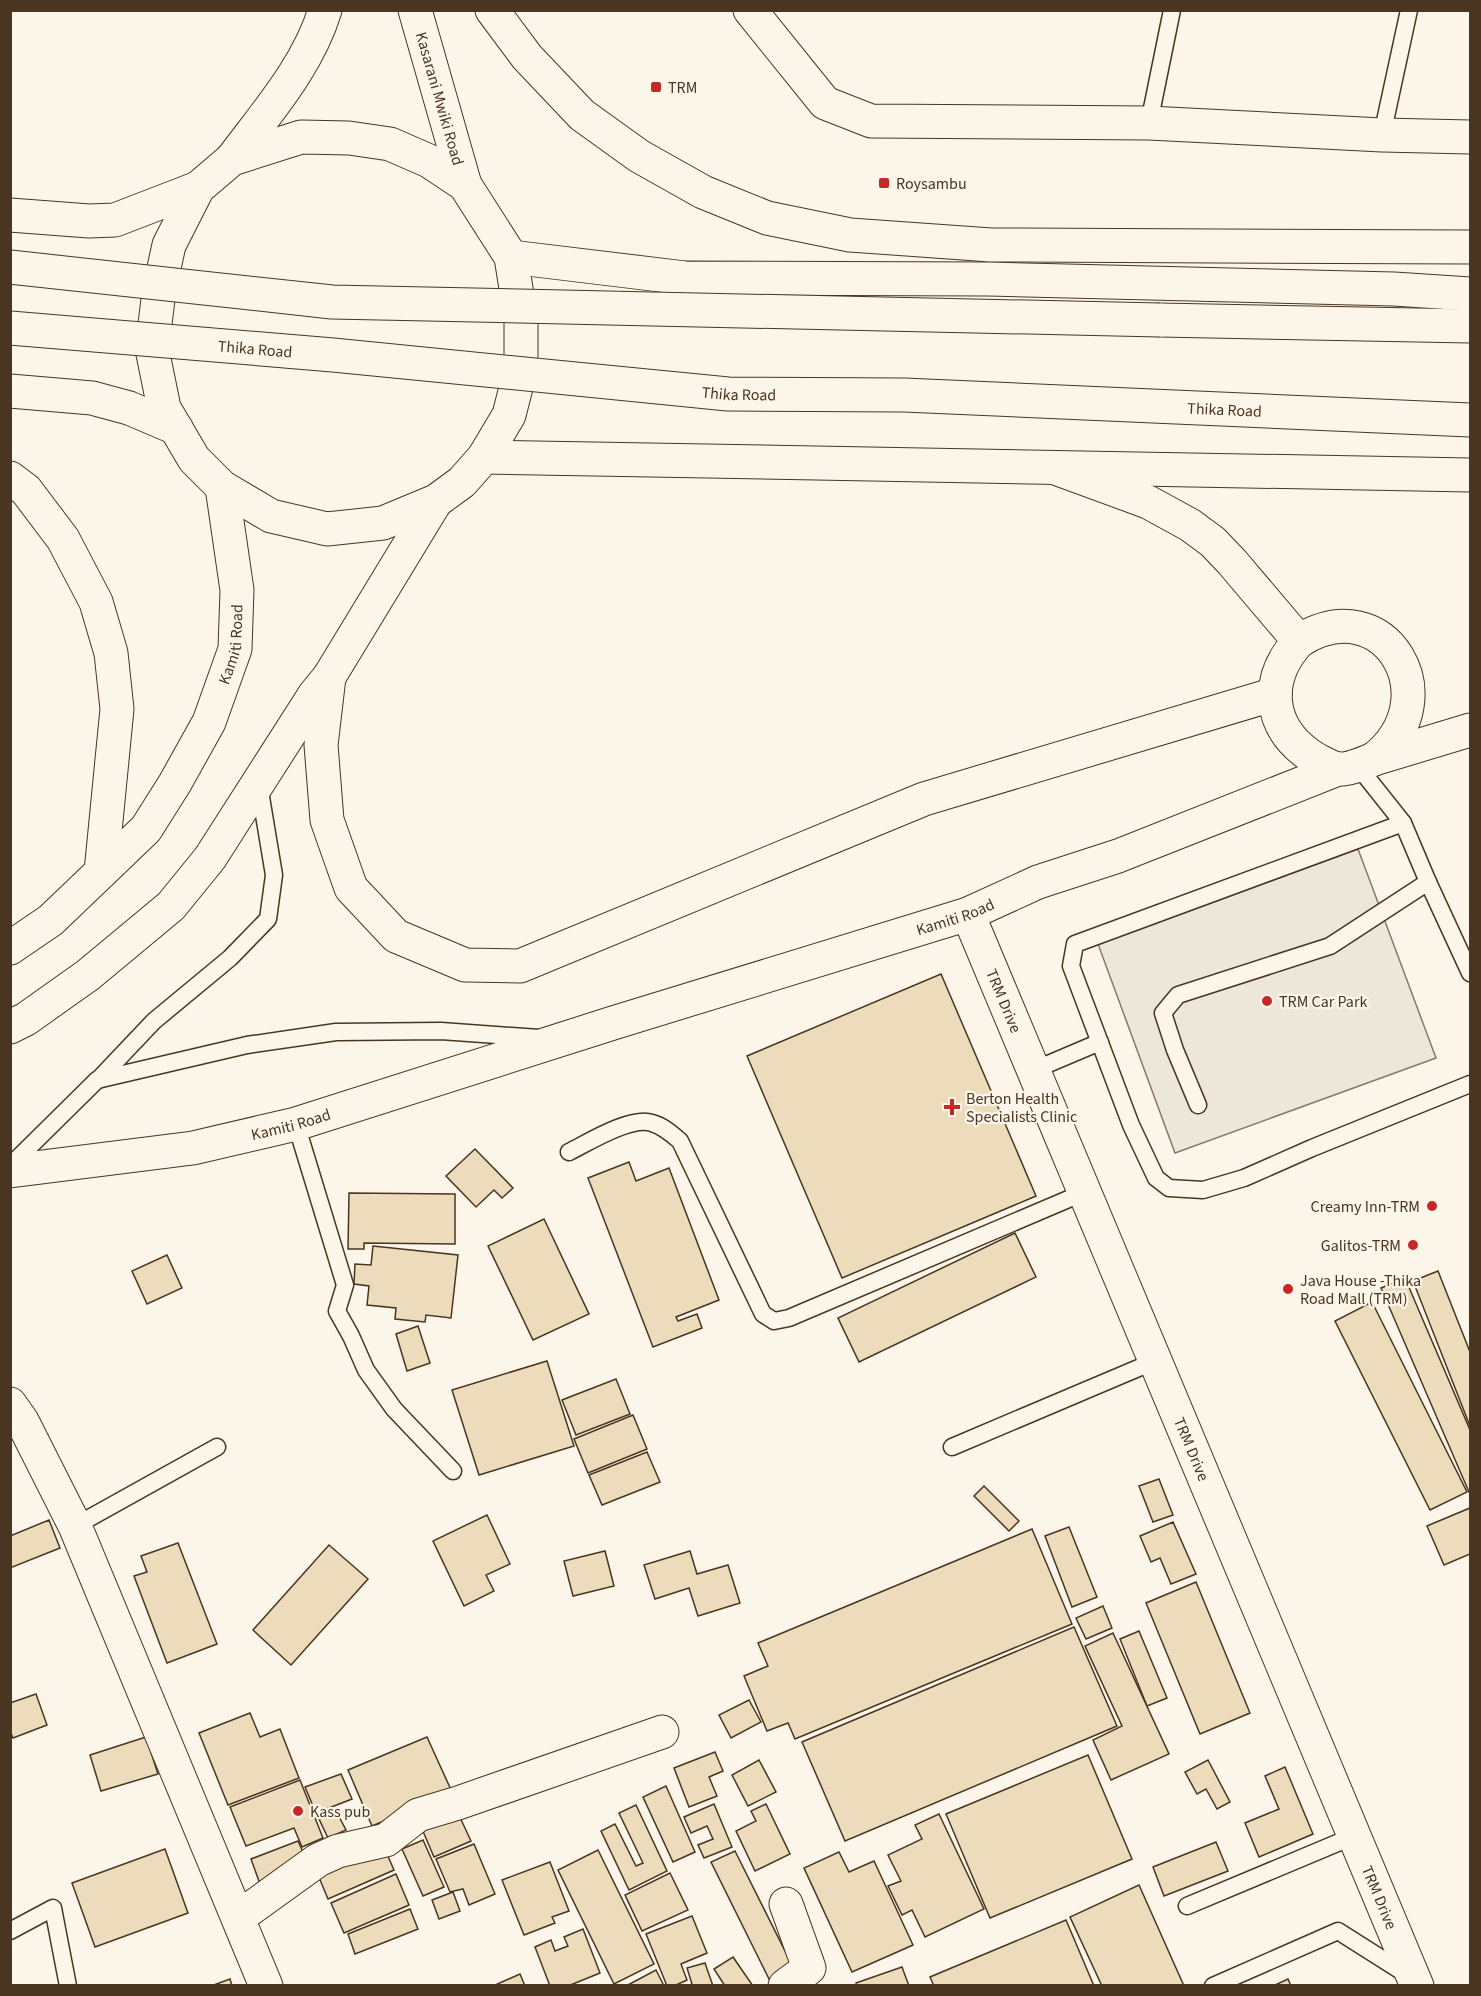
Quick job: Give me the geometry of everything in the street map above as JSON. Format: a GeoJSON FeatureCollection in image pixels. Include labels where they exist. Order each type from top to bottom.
{"type":"FeatureCollection","features":[{"type":"Feature","properties":{"kind":"main road"},"geometry":{"type":"LineString","coordinates":[[10,215],[89,221],[115,220],[198,188],[232,159],[298,69],[321,24],[325,10]]}},
{"type":"Feature","properties":{"kind":"main road","name":"Kasarani Mwiki Road"},"geometry":{"type":"LineString","coordinates":[[415,10],[465,185]]}},
{"type":"Feature","properties":{"kind":"main road"},"geometry":{"type":"LineString","coordinates":[[492,10],[527,57],[582,115],[639,156],[703,192],[767,218],[850,236],[991,245],[1470,247]]}},
{"type":"Feature","properties":{"kind":"main road"},"geometry":{"type":"LineString","coordinates":[[750,10],[825,103],[871,121],[1149,123],[1382,135],[1470,137]]}},
{"type":"Feature","properties":{"kind":"main road"},"geometry":{"type":"LineString","coordinates":[[198,188],[169,245],[159,291],[152,349],[164,408],[194,459],[222,487],[271,516],[327,529],[383,523],[436,501],[462,482],[484,457],[509,415],[521,368],[521,320],[511,257],[465,185],[429,161],[390,144],[349,138],[301,137],[232,159]]}},
{"type":"Feature","properties":{"kind":"main road"},"geometry":{"type":"LineString","coordinates":[[988,279],[991,245]]}},
{"type":"Feature","properties":{"kind":"main road"},"geometry":{"type":"LineString","coordinates":[[511,257],[685,278],[988,279],[1394,289],[1470,294]]}},
{"type":"Feature","properties":{"kind":"main road"},"geometry":{"type":"LineString","coordinates":[[10,267],[332,302],[1470,326]]}},
{"type":"Feature","properties":{"kind":"main road","name":"Thika Road"},"geometry":{"type":"LineString","coordinates":[[10,328],[333,355],[728,394],[904,395],[1470,420]]}},
{"type":"Feature","properties":{"kind":"main road"},"geometry":{"type":"LineString","coordinates":[[10,391],[92,399],[129,408],[176,428]]}},
{"type":"Feature","properties":{"kind":"main road"},"geometry":{"type":"LineString","coordinates":[[484,457],[1470,475]]}},
{"type":"Feature","properties":{"kind":"main road"},"geometry":{"type":"LineString","coordinates":[[1052,467],[1148,502],[1190,525],[1213,542],[1232,562],[1299,641]]}},
{"type":"Feature","properties":{"kind":"main road"},"geometry":{"type":"LineString","coordinates":[[10,478],[26,490],[63,539],[96,602],[111,653],[117,709],[101,872]]}},
{"type":"Feature","properties":{"kind":"main road","name":"Kamiti Road"},"geometry":{"type":"LineString","coordinates":[[10,948],[51,920],[146,829],[175,783],[208,722],[235,649],[237,590],[222,487]]}},
{"type":"Feature","properties":{"kind":"main road"},"geometry":{"type":"LineString","coordinates":[[10,1027],[88,975],[171,906],[210,858],[315,694],[329,677],[436,501]]}},
{"type":"Feature","properties":{"kind":"main road"},"geometry":{"type":"LineString","coordinates":[[1356,764],[1388,748],[1397,734],[1407,710],[1407,680],[1403,666],[1395,652],[1384,641],[1371,633],[1349,627],[1326,628],[1299,641],[1281,665],[1276,679],[1275,694],[1280,719],[1295,744],[1313,758],[1356,764],[1470,730]]}},
{"type":"Feature","properties":{"kind":"main road"},"geometry":{"type":"LineString","coordinates":[[329,677],[321,745],[327,820],[351,888],[396,936],[465,965],[520,966],[924,799],[1275,694]]}},
{"type":"Feature","properties":{"kind":"main road","name":"Kamiti Road"},"geometry":{"type":"LineString","coordinates":[[10,1171],[193,1148],[297,1124],[968,914],[1038,882],[1118,856],[1356,764]]}},
{"type":"Feature","properties":{"kind":"main road","name":"TRM Drive"},"geometry":{"type":"LineString","coordinates":[[968,914],[1416,1983]]}},
{"type":"Feature","properties":{"kind":"main road"},"geometry":{"type":"LineString","coordinates":[[10,1404],[22,1421],[75,1526],[266,1986]]}},
{"type":"Feature","properties":{"kind":"main road"},"geometry":{"type":"LineString","coordinates":[[239,1917],[318,1860],[338,1851],[386,1840],[418,1815],[662,1732]]}},
{"type":"Feature","properties":{"kind":"main road"},"geometry":{"type":"LineString","coordinates":[[785,1986],[809,1968],[786,1904]]}},
{"type":"Feature","properties":{"kind":"lane"},"geometry":{"type":"LineString","coordinates":[[1149,123],[1172,10]]}},
{"type":"Feature","properties":{"kind":"lane"},"geometry":{"type":"LineString","coordinates":[[1382,135],[1409,10]]}},
{"type":"Feature","properties":{"kind":"lane"},"geometry":{"type":"LineString","coordinates":[[1356,764],[1403,823],[1470,973]]}},
{"type":"Feature","properties":{"kind":"lane"},"geometry":{"type":"LineString","coordinates":[[10,1166],[154,1021],[230,958],[268,919],[274,874],[258,784]]}},
{"type":"Feature","properties":{"kind":"lane"},"geometry":{"type":"LineString","coordinates":[[1403,823],[1075,944],[1071,966],[1131,1125],[1156,1179],[1169,1188],[1203,1190],[1244,1178],[1470,1084]]}},
{"type":"Feature","properties":{"kind":"lane"},"geometry":{"type":"LineString","coordinates":[[1198,1105],[1175,1050],[1163,1012],[1178,995],[1330,946],[1428,882]]}},
{"type":"Feature","properties":{"kind":"lane","name":"Kamiti Road"},"geometry":{"type":"LineString","coordinates":[[97,1080],[247,1044],[336,1032],[441,1030],[563,1040]]}},
{"type":"Feature","properties":{"kind":"lane"},"geometry":{"type":"LineString","coordinates":[[1034,1070],[1100,1042]]}},
{"type":"Feature","properties":{"kind":"lane"},"geometry":{"type":"LineString","coordinates":[[569,1152],[636,1121],[652,1123],[667,1130],[680,1141],[763,1314],[774,1320],[789,1318],[1084,1192]]}},
{"type":"Feature","properties":{"kind":"lane"},"geometry":{"type":"LineString","coordinates":[[297,1124],[345,1285],[337,1311],[366,1370],[380,1390],[394,1409],[453,1471]]}},
{"type":"Feature","properties":{"kind":"lane"},"geometry":{"type":"LineString","coordinates":[[952,1447],[1155,1361]]}},
{"type":"Feature","properties":{"kind":"lane"},"geometry":{"type":"LineString","coordinates":[[75,1526],[216,1447]]}},
{"type":"Feature","properties":{"kind":"lane"},"geometry":{"type":"LineString","coordinates":[[1187,1906],[1354,1836]]}},
{"type":"Feature","properties":{"kind":"lane"},"geometry":{"type":"LineString","coordinates":[[10,1931],[53,1908],[68,1986]]}},
{"type":"Feature","properties":{"kind":"lane"},"geometry":{"type":"LineString","coordinates":[[1213,1986],[1338,1931],[1416,1983]]}},
{"type":"Feature","properties":{"kind":"shaded area","name":"TRM Car Park"},"geometry":{"type":"Polygon","coordinates":[[[1358,849],[1436,1058],[1175,1153],[1098,944],[1358,849]]]}},
{"type":"Feature","properties":{"kind":"building"},"geometry":{"type":"Polygon","coordinates":[[[941,974],[1036,1196],[842,1278],[747,1056],[941,974]]]}},
{"type":"Feature","properties":{"kind":"building"},"geometry":{"type":"Polygon","coordinates":[[[475,1149],[513,1188],[502,1198],[494,1190],[476,1207],[446,1176],[475,1149]]]}},
{"type":"Feature","properties":{"kind":"building"},"geometry":{"type":"Polygon","coordinates":[[[629,1162],[636,1181],[669,1168],[719,1300],[676,1317],[678,1321],[697,1314],[702,1328],[653,1347],[588,1178],[629,1162]]]}},
{"type":"Feature","properties":{"kind":"building"},"geometry":{"type":"Polygon","coordinates":[[[349,1193],[455,1194],[455,1244],[364,1243],[364,1249],[348,1249],[349,1193]]]}},
{"type":"Feature","properties":{"kind":"building"},"geometry":{"type":"Polygon","coordinates":[[[544,1219],[589,1314],[533,1340],[488,1246],[544,1219]]]}},
{"type":"Feature","properties":{"kind":"building"},"geometry":{"type":"Polygon","coordinates":[[[1015,1233],[1036,1277],[859,1362],[838,1318],[1015,1233]]]}},
{"type":"Feature","properties":{"kind":"building"},"geometry":{"type":"Polygon","coordinates":[[[373,1246],[458,1255],[451,1318],[426,1315],[425,1322],[395,1319],[396,1308],[367,1305],[369,1286],[354,1284],[355,1264],[371,1265],[373,1246]]]}},
{"type":"Feature","properties":{"kind":"building"},"geometry":{"type":"Polygon","coordinates":[[[167,1255],[182,1288],[147,1304],[132,1271],[167,1255]]]}},
{"type":"Feature","properties":{"kind":"building"},"geometry":{"type":"Polygon","coordinates":[[[1438,1271],[1470,1352],[1470,1426],[1413,1281],[1438,1271]]]}},
{"type":"Feature","properties":{"kind":"building"},"geometry":{"type":"Polygon","coordinates":[[[1405,1278],[1470,1430],[1469,1492],[1381,1288],[1405,1278]]]}},
{"type":"Feature","properties":{"kind":"building"},"geometry":{"type":"Polygon","coordinates":[[[1372,1302],[1467,1492],[1430,1510],[1335,1321],[1372,1302]]]}},
{"type":"Feature","properties":{"kind":"building"},"geometry":{"type":"Polygon","coordinates":[[[418,1326],[430,1363],[407,1371],[396,1334],[418,1326]]]}},
{"type":"Feature","properties":{"kind":"building"},"geometry":{"type":"Polygon","coordinates":[[[547,1361],[574,1446],[479,1475],[452,1390],[547,1361]]]}},
{"type":"Feature","properties":{"kind":"building"},"geometry":{"type":"Polygon","coordinates":[[[616,1379],[630,1414],[576,1435],[562,1400],[616,1379]]]}},
{"type":"Feature","properties":{"kind":"building"},"geometry":{"type":"Polygon","coordinates":[[[633,1415],[647,1449],[588,1473],[574,1439],[633,1415]]]}},
{"type":"Feature","properties":{"kind":"building"},"geometry":{"type":"Polygon","coordinates":[[[647,1452],[660,1482],[602,1505],[589,1475],[647,1452]]]}},
{"type":"Feature","properties":{"kind":"building"},"geometry":{"type":"Polygon","coordinates":[[[1159,1479],[1173,1515],[1153,1522],[1139,1486],[1159,1479]]]}},
{"type":"Feature","properties":{"kind":"building"},"geometry":{"type":"Polygon","coordinates":[[[984,1486],[1019,1521],[1009,1531],[974,1496],[984,1486]]]}},
{"type":"Feature","properties":{"kind":"building"},"geometry":{"type":"Polygon","coordinates":[[[1470,1508],[1470,1554],[1444,1565],[1427,1526],[1470,1508]]]}},
{"type":"Feature","properties":{"kind":"building"},"geometry":{"type":"Polygon","coordinates":[[[487,1515],[510,1564],[486,1575],[494,1591],[464,1606],[433,1541],[487,1515]]]}},
{"type":"Feature","properties":{"kind":"building"},"geometry":{"type":"Polygon","coordinates":[[[49,1520],[60,1548],[10,1568],[10,1536],[49,1520]]]}},
{"type":"Feature","properties":{"kind":"building"},"geometry":{"type":"Polygon","coordinates":[[[1173,1522],[1196,1574],[1171,1584],[1160,1558],[1151,1562],[1140,1536],[1173,1522]]]}},
{"type":"Feature","properties":{"kind":"building"},"geometry":{"type":"Polygon","coordinates":[[[1069,1527],[1097,1597],[1072,1607],[1045,1536],[1069,1527]]]}},
{"type":"Feature","properties":{"kind":"building"},"geometry":{"type":"Polygon","coordinates":[[[1032,1529],[1072,1624],[795,1739],[788,1723],[767,1731],[744,1676],[768,1666],[758,1643],[1032,1529]]]}},
{"type":"Feature","properties":{"kind":"building"},"geometry":{"type":"Polygon","coordinates":[[[178,1543],[217,1644],[167,1663],[134,1576],[147,1572],[141,1556],[178,1543]]]}},
{"type":"Feature","properties":{"kind":"building"},"geometry":{"type":"Polygon","coordinates":[[[329,1545],[368,1579],[291,1665],[253,1630],[329,1545]]]}},
{"type":"Feature","properties":{"kind":"building"},"geometry":{"type":"Polygon","coordinates":[[[605,1551],[614,1586],[573,1596],[564,1561],[605,1551]]]}},
{"type":"Feature","properties":{"kind":"building"},"geometry":{"type":"Polygon","coordinates":[[[690,1551],[697,1574],[728,1565],[740,1603],[698,1616],[689,1588],[655,1599],[644,1565],[690,1551]]]}},
{"type":"Feature","properties":{"kind":"building"},"geometry":{"type":"Polygon","coordinates":[[[1196,1582],[1250,1713],[1200,1734],[1146,1603],[1196,1582]]]}},
{"type":"Feature","properties":{"kind":"building"},"geometry":{"type":"Polygon","coordinates":[[[1103,1606],[1112,1628],[1086,1639],[1076,1618],[1103,1606]]]}},
{"type":"Feature","properties":{"kind":"building"},"geometry":{"type":"Polygon","coordinates":[[[1074,1627],[1117,1726],[845,1841],[802,1742],[1074,1627]]]}},
{"type":"Feature","properties":{"kind":"building"},"geometry":{"type":"Polygon","coordinates":[[[1139,1631],[1167,1698],[1147,1706],[1120,1639],[1139,1631]]]}},
{"type":"Feature","properties":{"kind":"building"},"geometry":{"type":"Polygon","coordinates":[[[1113,1633],[1169,1754],[1111,1780],[1093,1740],[1122,1726],[1085,1646],[1113,1633]]]}},
{"type":"Feature","properties":{"kind":"building"},"geometry":{"type":"Polygon","coordinates":[[[36,1694],[47,1725],[13,1738],[10,1731],[10,1703],[36,1694]]]}},
{"type":"Feature","properties":{"kind":"building"},"geometry":{"type":"Polygon","coordinates":[[[749,1700],[761,1722],[731,1738],[719,1715],[749,1700]]]}},
{"type":"Feature","properties":{"kind":"building"},"geometry":{"type":"Polygon","coordinates":[[[250,1713],[260,1737],[280,1729],[299,1778],[228,1805],[199,1733],[250,1713]]]}},
{"type":"Feature","properties":{"kind":"building"},"geometry":{"type":"Polygon","coordinates":[[[146,1737],[158,1774],[101,1791],[90,1755],[146,1737]]]}},
{"type":"Feature","properties":{"kind":"building"},"geometry":{"type":"Polygon","coordinates":[[[427,1737],[452,1792],[372,1826],[348,1770],[427,1737]]]}},
{"type":"Feature","properties":{"kind":"building"},"geometry":{"type":"Polygon","coordinates":[[[715,1752],[723,1771],[709,1777],[717,1796],[689,1807],[674,1768],[715,1752]]]}},
{"type":"Feature","properties":{"kind":"building"},"geometry":{"type":"Polygon","coordinates":[[[1088,1755],[1132,1859],[990,1918],[946,1814],[1088,1755]]]}},
{"type":"Feature","properties":{"kind":"building"},"geometry":{"type":"Polygon","coordinates":[[[759,1760],[776,1792],[748,1806],[732,1775],[759,1760]]]}},
{"type":"Feature","properties":{"kind":"building"},"geometry":{"type":"Polygon","coordinates":[[[1208,1760],[1230,1802],[1217,1809],[1206,1789],[1197,1794],[1185,1772],[1208,1760]]]}},
{"type":"Feature","properties":{"kind":"building"},"geometry":{"type":"Polygon","coordinates":[[[1285,1767],[1313,1834],[1259,1857],[1245,1823],[1279,1809],[1265,1776],[1285,1767]]]}},
{"type":"Feature","properties":{"kind":"building"},"geometry":{"type":"Polygon","coordinates":[[[341,1774],[352,1799],[316,1813],[305,1787],[341,1774]]]}},
{"type":"Feature","properties":{"kind":"building"},"geometry":{"type":"Polygon","coordinates":[[[300,1780],[323,1838],[302,1847],[294,1828],[246,1846],[230,1807],[300,1780]]]}},
{"type":"Feature","properties":{"kind":"building"},"geometry":{"type":"Polygon","coordinates":[[[666,1786],[695,1852],[673,1862],[643,1797],[666,1786]]]}},
{"type":"Feature","properties":{"kind":"building"},"geometry":{"type":"Polygon","coordinates":[[[714,1804],[732,1847],[704,1858],[698,1845],[713,1839],[707,1826],[691,1833],[684,1817],[714,1804]]]}},
{"type":"Feature","properties":{"kind":"building"},"geometry":{"type":"Polygon","coordinates":[[[766,1804],[790,1854],[755,1871],[736,1831],[756,1821],[751,1811],[766,1804]]]}},
{"type":"Feature","properties":{"kind":"building"},"geometry":{"type":"Polygon","coordinates":[[[636,1805],[667,1871],[629,1890],[601,1831],[615,1824],[636,1866],[643,1863],[619,1813],[636,1805]]]}},
{"type":"Feature","properties":{"kind":"building"},"geometry":{"type":"Polygon","coordinates":[[[336,1811],[346,1830],[328,1838],[319,1819],[336,1811]]]}},
{"type":"Feature","properties":{"kind":"building"},"geometry":{"type":"Polygon","coordinates":[[[458,1813],[471,1841],[434,1857],[422,1829],[458,1813]]]}},
{"type":"Feature","properties":{"kind":"building"},"geometry":{"type":"Polygon","coordinates":[[[939,1814],[984,1909],[925,1937],[912,1910],[902,1915],[888,1886],[901,1881],[888,1855],[922,1839],[915,1825],[939,1814]]]}},
{"type":"Feature","properties":{"kind":"building"},"geometry":{"type":"Polygon","coordinates":[[[423,1840],[444,1887],[423,1896],[402,1849],[423,1840]]]}},
{"type":"Feature","properties":{"kind":"building"},"geometry":{"type":"Polygon","coordinates":[[[298,1841],[309,1865],[260,1884],[251,1859],[298,1841]]]}},
{"type":"Feature","properties":{"kind":"building"},"geometry":{"type":"Polygon","coordinates":[[[1216,1842],[1228,1871],[1164,1896],[1153,1867],[1216,1842]]]}},
{"type":"Feature","properties":{"kind":"building"},"geometry":{"type":"Polygon","coordinates":[[[474,1844],[495,1894],[469,1905],[463,1889],[450,1892],[436,1859],[474,1844]]]}},
{"type":"Feature","properties":{"kind":"building"},"geometry":{"type":"Polygon","coordinates":[[[383,1845],[394,1870],[328,1899],[318,1875],[383,1845]]]}},
{"type":"Feature","properties":{"kind":"building"},"geometry":{"type":"Polygon","coordinates":[[[165,1849],[188,1913],[95,1947],[72,1883],[165,1849]]]}},
{"type":"Feature","properties":{"kind":"building"},"geometry":{"type":"Polygon","coordinates":[[[598,1850],[654,1964],[614,1984],[558,1870],[598,1850]]]}},
{"type":"Feature","properties":{"kind":"building"},"geometry":{"type":"Polygon","coordinates":[[[735,1851],[793,1967],[769,1979],[711,1862],[735,1851]]]}},
{"type":"Feature","properties":{"kind":"building"},"geometry":{"type":"Polygon","coordinates":[[[839,1852],[849,1872],[874,1861],[913,1945],[852,1972],[804,1868],[839,1852]]]}},
{"type":"Feature","properties":{"kind":"building"},"geometry":{"type":"Polygon","coordinates":[[[550,1862],[569,1911],[552,1917],[555,1923],[524,1935],[502,1880],[550,1862]]]}},
{"type":"Feature","properties":{"kind":"building"},"geometry":{"type":"Polygon","coordinates":[[[670,1873],[688,1910],[642,1931],[625,1895],[670,1873]]]}},
{"type":"Feature","properties":{"kind":"building"},"geometry":{"type":"Polygon","coordinates":[[[396,1874],[409,1905],[344,1933],[331,1903],[396,1874]]]}},
{"type":"Feature","properties":{"kind":"building"},"geometry":{"type":"Polygon","coordinates":[[[1139,1885],[1184,1986],[1102,1986],[1070,1917],[1139,1885]]]}},
{"type":"Feature","properties":{"kind":"building"},"geometry":{"type":"Polygon","coordinates":[[[453,1892],[460,1911],[439,1919],[432,1900],[453,1892]]]}},
{"type":"Feature","properties":{"kind":"building"},"geometry":{"type":"Polygon","coordinates":[[[410,1909],[418,1929],[355,1954],[348,1934],[410,1909]]]}},
{"type":"Feature","properties":{"kind":"building"},"geometry":{"type":"Polygon","coordinates":[[[692,1916],[707,1953],[681,1964],[687,1980],[674,1986],[667,1986],[646,1934],[692,1916]]]}},
{"type":"Feature","properties":{"kind":"building"},"geometry":{"type":"Polygon","coordinates":[[[1066,1920],[1094,1986],[934,1986],[930,1977],[1066,1920]]]}},
{"type":"Feature","properties":{"kind":"building"},"geometry":{"type":"Polygon","coordinates":[[[583,1929],[600,1973],[568,1986],[550,1986],[535,1947],[551,1940],[555,1951],[568,1946],[564,1937],[583,1929]]]}},
{"type":"Feature","properties":{"kind":"building"},"geometry":{"type":"Polygon","coordinates":[[[733,1957],[753,1986],[725,1986],[714,1969],[733,1957]]]}},
{"type":"Feature","properties":{"kind":"building"},"geometry":{"type":"Polygon","coordinates":[[[705,1963],[713,1986],[688,1986],[692,1984],[687,1968],[705,1963]]]}},
{"type":"Feature","properties":{"kind":"building"},"geometry":{"type":"Polygon","coordinates":[[[902,1967],[909,1986],[857,1986],[856,1983],[902,1967]]]}},
{"type":"Feature","properties":{"kind":"building"},"geometry":{"type":"Polygon","coordinates":[[[656,1970],[664,1986],[626,1986],[656,1970]]]}},
{"type":"Feature","properties":{"kind":"building"},"geometry":{"type":"Polygon","coordinates":[[[520,1974],[525,1986],[493,1986],[520,1974]]]}},
{"type":"Feature","properties":{"kind":"building"},"geometry":{"type":"Polygon","coordinates":[[[230,1979],[232,1986],[211,1986],[230,1979]]]}},
{"type":"Feature","properties":{"kind":"building"},"geometry":{"type":"Polygon","coordinates":[[[1288,1979],[1291,1986],[1273,1986],[1288,1979]]]}},
{"type":"Feature","properties":{"kind":"place","name":"TRM"},"geometry":{"type":"Point","coordinates":[656,87]}},
{"type":"Feature","properties":{"kind":"place","name":"Roysambu"},"geometry":{"type":"Point","coordinates":[884,183]}},
{"type":"Feature","properties":{"kind":"place","name":"TRM Car Park"},"geometry":{"type":"Point","coordinates":[1267,1001]}},
{"type":"Feature","properties":{"kind":"place","name":"Berton Health Specialists Clinic"},"geometry":{"type":"Point","coordinates":[952,1107]}},
{"type":"Feature","properties":{"kind":"place","name":"Creamy Inn-TRM"},"geometry":{"type":"Point","coordinates":[1432,1206]}},
{"type":"Feature","properties":{"kind":"place","name":"Galitos-TRM"},"geometry":{"type":"Point","coordinates":[1413,1245]}},
{"type":"Feature","properties":{"kind":"place","name":"Java House -Thika Road Mall (TRM)"},"geometry":{"type":"Point","coordinates":[1288,1289]}},
{"type":"Feature","properties":{"kind":"place","name":"Kass pub"},"geometry":{"type":"Point","coordinates":[298,1811]}}]}
